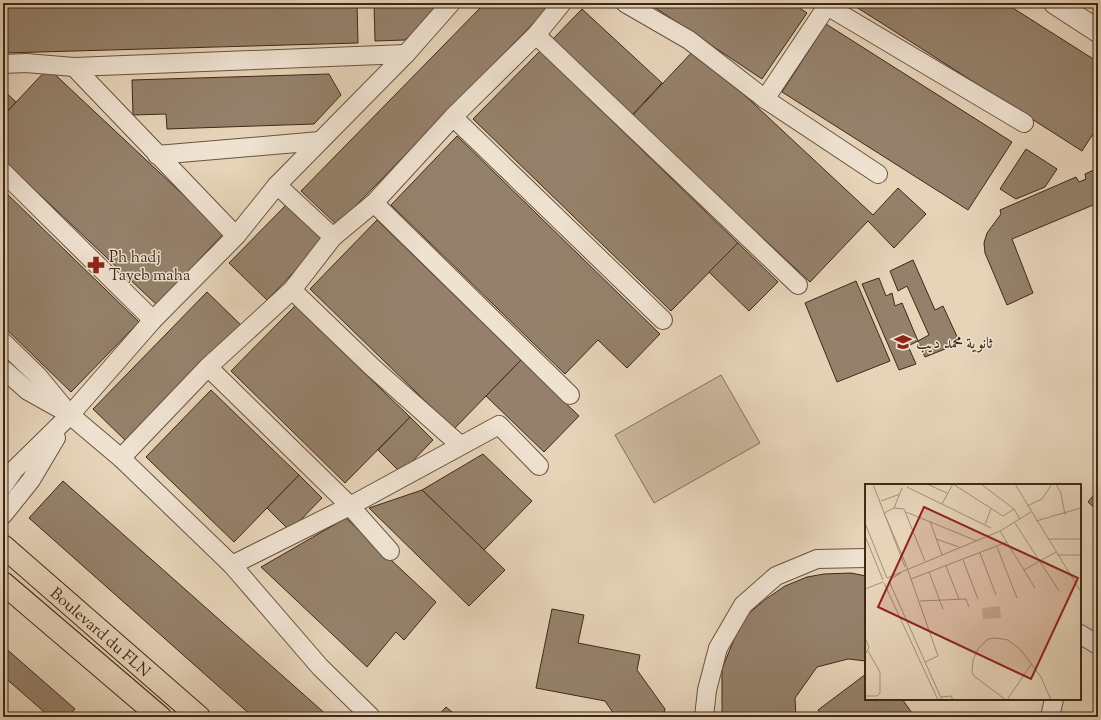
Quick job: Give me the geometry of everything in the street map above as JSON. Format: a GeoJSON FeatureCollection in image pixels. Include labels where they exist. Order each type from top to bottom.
{"type":"FeatureCollection","features":[{"type":"Feature","properties":{"kind":"main road","name":"Boulevard du FLN"},"geometry":{"type":"LineString","coordinates":[[3,546],[199,717]]}},
{"type":"Feature","properties":{"kind":"main road","name":"Boulevard du FLN"},"geometry":{"type":"LineString","coordinates":[[3,583],[160,717]]}},
{"type":"Feature","properties":{"kind":"street"},"geometry":{"type":"LineString","coordinates":[[3,486],[15,469],[70,414],[153,320],[236,236],[277,185],[406,54],[451,3]]}},
{"type":"Feature","properties":{"kind":"street"},"geometry":{"type":"LineString","coordinates":[[121,458],[208,367],[292,290],[333,238],[374,203],[453,117],[536,35],[562,3]]}},
{"type":"Feature","properties":{"kind":"street"},"geometry":{"type":"LineString","coordinates":[[625,3],[689,40],[766,99],[878,174]]}},
{"type":"Feature","properties":{"kind":"street"},"geometry":{"type":"LineString","coordinates":[[1055,3],[1098,31]]}},
{"type":"Feature","properties":{"kind":"street"},"geometry":{"type":"LineString","coordinates":[[766,99],[826,4],[1024,123]]}},
{"type":"Feature","properties":{"kind":"street"},"geometry":{"type":"LineString","coordinates":[[536,35],[798,285]]}},
{"type":"Feature","properties":{"kind":"street"},"geometry":{"type":"LineString","coordinates":[[3,64],[26,63],[74,67],[406,54]]}},
{"type":"Feature","properties":{"kind":"street"},"geometry":{"type":"LineString","coordinates":[[74,67],[236,236]]}},
{"type":"Feature","properties":{"kind":"street"},"geometry":{"type":"LineString","coordinates":[[453,117],[663,320]]}},
{"type":"Feature","properties":{"kind":"street"},"geometry":{"type":"LineString","coordinates":[[157,155],[320,141]]}},
{"type":"Feature","properties":{"kind":"street"},"geometry":{"type":"LineString","coordinates":[[3,172],[153,320]]}},
{"type":"Feature","properties":{"kind":"street"},"geometry":{"type":"LineString","coordinates":[[277,185],[333,238]]}},
{"type":"Feature","properties":{"kind":"street"},"geometry":{"type":"LineString","coordinates":[[374,203],[570,395]]}},
{"type":"Feature","properties":{"kind":"street"},"geometry":{"type":"LineString","coordinates":[[292,290],[371,366],[460,445]]}},
{"type":"Feature","properties":{"kind":"street"},"geometry":{"type":"LineString","coordinates":[[3,342],[38,376],[70,414],[121,458],[232,565],[320,667],[371,717]]}},
{"type":"Feature","properties":{"kind":"street"},"geometry":{"type":"LineString","coordinates":[[208,367],[350,506],[390,551]]}},
{"type":"Feature","properties":{"kind":"street"},"geometry":{"type":"LineString","coordinates":[[3,368],[28,391],[70,414]]}},
{"type":"Feature","properties":{"kind":"street"},"geometry":{"type":"LineString","coordinates":[[3,515],[31,480],[70,414]]}},
{"type":"Feature","properties":{"kind":"street"},"geometry":{"type":"LineString","coordinates":[[232,565],[350,506],[499,425],[539,466]]}},
{"type":"Feature","properties":{"kind":"street"},"geometry":{"type":"LineString","coordinates":[[704,717],[707,690],[718,648],[743,605],[776,576],[816,560],[865,558]]}},
{"type":"Feature","properties":{"kind":"street"},"geometry":{"type":"LineString","coordinates":[[1081,635],[1098,645]]}},
{"type":"Feature","properties":{"kind":"street"},"geometry":{"type":"LineString","coordinates":[[1050,717],[1054,700]]}},
{"type":"Feature","properties":{"kind":"shaded area"},"geometry":{"type":"Polygon","coordinates":[[[721,375],[760,443],[654,503],[615,435],[721,375]]]}},
{"type":"Feature","properties":{"kind":"building"},"geometry":{"type":"Polygon","coordinates":[[[3,3],[357,3],[358,43],[3,53],[3,3]]]}},
{"type":"Feature","properties":{"kind":"building"},"geometry":{"type":"Polygon","coordinates":[[[374,3],[444,3],[405,40],[375,41],[374,3]]]}},
{"type":"Feature","properties":{"kind":"building"},"geometry":{"type":"Polygon","coordinates":[[[485,3],[553,3],[337,225],[301,191],[485,3]]]}},
{"type":"Feature","properties":{"kind":"building"},"geometry":{"type":"Polygon","coordinates":[[[648,3],[792,3],[807,13],[762,79],[648,3]]]}},
{"type":"Feature","properties":{"kind":"building"},"geometry":{"type":"Polygon","coordinates":[[[850,3],[1005,3],[1098,62],[1098,126],[1082,151],[850,3]]]}},
{"type":"Feature","properties":{"kind":"building"},"geometry":{"type":"Polygon","coordinates":[[[582,9],[662,83],[631,116],[551,41],[582,9]]]}},
{"type":"Feature","properties":{"kind":"building"},"geometry":{"type":"Polygon","coordinates":[[[826,24],[1012,142],[968,210],[782,92],[826,24]]]}},
{"type":"Feature","properties":{"kind":"building"},"geometry":{"type":"Polygon","coordinates":[[[695,49],[873,215],[898,188],[926,214],[894,248],[868,221],[810,282],[632,116],[695,49]]]}},
{"type":"Feature","properties":{"kind":"building"},"geometry":{"type":"Polygon","coordinates":[[[540,51],[738,243],[671,311],[473,119],[540,51]]]}},
{"type":"Feature","properties":{"kind":"building"},"geometry":{"type":"Polygon","coordinates":[[[48,68],[224,233],[157,305],[3,160],[3,116],[48,68]]]}},
{"type":"Feature","properties":{"kind":"building"},"geometry":{"type":"Polygon","coordinates":[[[329,74],[341,95],[314,124],[167,129],[166,114],[133,115],[132,80],[329,74]]]}},
{"type":"Feature","properties":{"kind":"building"},"geometry":{"type":"Polygon","coordinates":[[[3,90],[16,102],[3,116],[3,90]]]}},
{"type":"Feature","properties":{"kind":"building"},"geometry":{"type":"Polygon","coordinates":[[[457,136],[660,334],[627,368],[598,340],[565,374],[391,205],[457,136]]]}},
{"type":"Feature","properties":{"kind":"building"},"geometry":{"type":"Polygon","coordinates":[[[1026,149],[1057,169],[1045,187],[1016,199],[1000,189],[1026,149]]]}},
{"type":"Feature","properties":{"kind":"building"},"geometry":{"type":"Polygon","coordinates":[[[1098,168],[1098,203],[1012,239],[1033,293],[1007,305],[985,253],[984,243],[987,233],[1001,214],[1000,210],[1076,177],[1079,182],[1086,179],[1085,174],[1098,168]]]}},
{"type":"Feature","properties":{"kind":"building"},"geometry":{"type":"Polygon","coordinates":[[[3,190],[139,322],[71,392],[3,326],[3,190]]]}},
{"type":"Feature","properties":{"kind":"building"},"geometry":{"type":"Polygon","coordinates":[[[287,204],[325,240],[267,300],[229,263],[287,204]]]}},
{"type":"Feature","properties":{"kind":"building"},"geometry":{"type":"Polygon","coordinates":[[[377,220],[521,360],[454,429],[310,289],[377,220]]]}},
{"type":"Feature","properties":{"kind":"building"},"geometry":{"type":"Polygon","coordinates":[[[738,243],[778,282],[749,311],[709,272],[738,243]]]}},
{"type":"Feature","properties":{"kind":"building"},"geometry":{"type":"Polygon","coordinates":[[[913,260],[935,310],[943,306],[960,343],[925,357],[918,341],[929,335],[907,286],[898,291],[890,271],[913,260]]]}},
{"type":"Feature","properties":{"kind":"building"},"geometry":{"type":"Polygon","coordinates":[[[879,278],[886,296],[892,293],[895,306],[902,303],[918,341],[908,346],[916,364],[899,370],[862,284],[879,278]]]}},
{"type":"Feature","properties":{"kind":"building"},"geometry":{"type":"Polygon","coordinates":[[[856,281],[890,361],[837,382],[805,303],[856,281]]]}},
{"type":"Feature","properties":{"kind":"building"},"geometry":{"type":"Polygon","coordinates":[[[207,292],[242,326],[128,443],[93,409],[207,292]]]}},
{"type":"Feature","properties":{"kind":"building"},"geometry":{"type":"Polygon","coordinates":[[[295,306],[410,417],[345,483],[231,371],[295,306]]]}},
{"type":"Feature","properties":{"kind":"building"},"geometry":{"type":"Polygon","coordinates":[[[521,360],[579,416],[544,452],[486,396],[521,360]]]}},
{"type":"Feature","properties":{"kind":"building"},"geometry":{"type":"Polygon","coordinates":[[[211,390],[299,475],[234,542],[146,457],[211,390]]]}},
{"type":"Feature","properties":{"kind":"building"},"geometry":{"type":"Polygon","coordinates":[[[410,417],[433,440],[401,473],[378,450],[410,417]]]}},
{"type":"Feature","properties":{"kind":"building"},"geometry":{"type":"Polygon","coordinates":[[[483,454],[532,501],[484,550],[422,490],[483,454]]]}},
{"type":"Feature","properties":{"kind":"building"},"geometry":{"type":"Polygon","coordinates":[[[299,475],[322,498],[290,531],[267,508],[299,475]]]}},
{"type":"Feature","properties":{"kind":"building"},"geometry":{"type":"Polygon","coordinates":[[[63,481],[329,717],[253,717],[29,518],[63,481]]]}},
{"type":"Feature","properties":{"kind":"building"},"geometry":{"type":"Polygon","coordinates":[[[422,490],[505,570],[469,606],[369,508],[422,490]]]}},
{"type":"Feature","properties":{"kind":"building"},"geometry":{"type":"Polygon","coordinates":[[[1098,490],[1098,511],[1088,502],[1098,490]]]}},
{"type":"Feature","properties":{"kind":"building"},"geometry":{"type":"Polygon","coordinates":[[[346,518],[436,602],[404,640],[396,632],[367,667],[261,567],[346,518]]]}},
{"type":"Feature","properties":{"kind":"building"},"geometry":{"type":"Polygon","coordinates":[[[851,573],[865,576],[865,661],[848,659],[817,667],[795,698],[796,717],[722,717],[722,669],[737,632],[749,613],[785,586],[807,577],[824,574],[851,573]]]}},
{"type":"Feature","properties":{"kind":"building"},"geometry":{"type":"Polygon","coordinates":[[[552,609],[584,615],[578,643],[640,655],[637,670],[665,709],[663,717],[616,717],[605,701],[536,688],[552,609]]]}},
{"type":"Feature","properties":{"kind":"building"},"geometry":{"type":"Polygon","coordinates":[[[3,646],[75,709],[68,717],[50,717],[3,676],[3,646]]]}},
{"type":"Feature","properties":{"kind":"building"},"geometry":{"type":"Polygon","coordinates":[[[865,675],[865,700],[903,700],[915,717],[823,717],[818,710],[865,675]]]}},
{"type":"Feature","properties":{"kind":"building"},"geometry":{"type":"Polygon","coordinates":[[[446,707],[458,717],[437,717],[446,707]]]}},
{"type":"Feature","properties":{"kind":"place","name":"Ph hadj Tayeb maha"},"geometry":{"type":"Point","coordinates":[96,265]}},
{"type":"Feature","properties":{"kind":"place","name":"ثانوية محمد ديب"},"geometry":{"type":"Point","coordinates":[903,342]}}]}
